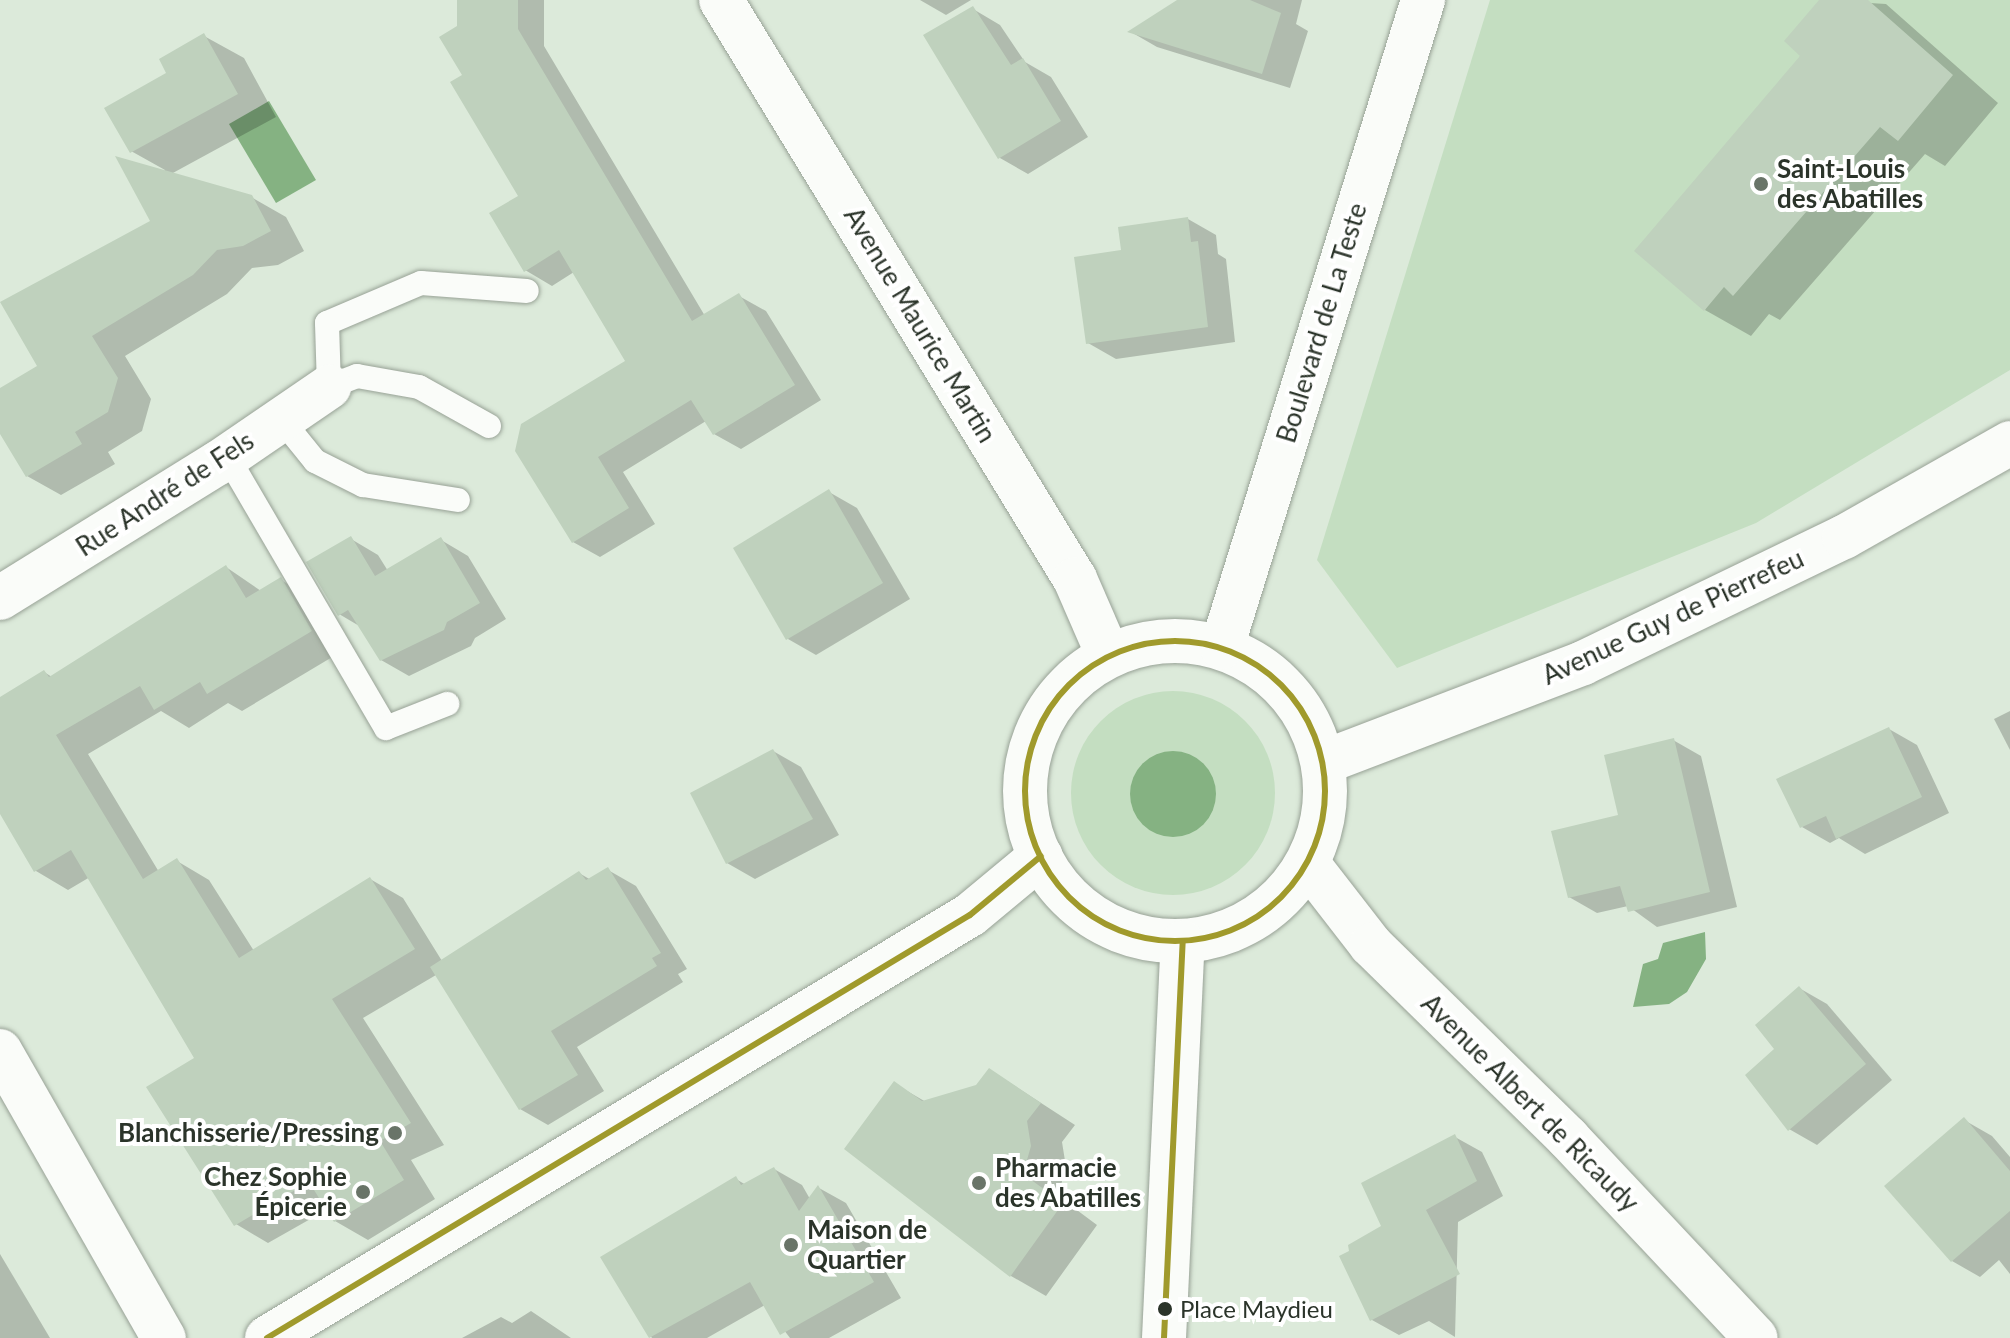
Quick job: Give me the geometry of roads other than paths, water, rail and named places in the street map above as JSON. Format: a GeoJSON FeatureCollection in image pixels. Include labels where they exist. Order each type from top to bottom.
{"type":"FeatureCollection","features":[{"type":"Feature","properties":{"kind":"street","name":"Avenue Maurice Martin"},"geometry":{"type":"LineString","coordinates":[[721,0],[1075,579],[1108,655]]}},
{"type":"Feature","properties":{"kind":"street","name":"Boulevard de La Teste"},"geometry":{"type":"LineString","coordinates":[[1222,647],[1423,0]]}},
{"type":"Feature","properties":{"kind":"street","name":"Rue André de Fels"},"geometry":{"type":"LineString","coordinates":[[0,598],[227,456],[329,387]]}},
{"type":"Feature","properties":{"kind":"street","name":"Avenue Guy de Pierrefeu"},"geometry":{"type":"LineString","coordinates":[[1324,762],[1583,663],[1844,537],[2010,443]]}},
{"type":"Feature","properties":{"kind":"street"},"geometry":{"type":"LineString","coordinates":[[1152,641],[1222,647],[1281,682],[1308,718],[1324,762],[1326,806],[1309,865],[1281,900],[1225,933],[1183,942],[1138,938],[1104,925],[1062,891],[1041,856],[1024,802],[1030,745],[1054,699],[1070,681],[1108,655],[1152,641]]}},
{"type":"Feature","properties":{"kind":"street"},"geometry":{"type":"LineString","coordinates":[[267,1338],[970,915],[1041,856]]}},
{"type":"Feature","properties":{"kind":"street","name":"Avenue Albert de Ricaudy"},"geometry":{"type":"LineString","coordinates":[[1309,865],[1371,945],[1568,1138],[1756,1338]]}},
{"type":"Feature","properties":{"kind":"street"},"geometry":{"type":"LineString","coordinates":[[1164,1338],[1183,942]]}},
{"type":"Feature","properties":{"kind":"street"},"geometry":{"type":"LineString","coordinates":[[0,1051],[164,1338]]}},
{"type":"Feature","properties":{"kind":"lane"},"geometry":{"type":"LineString","coordinates":[[489,426],[419,387],[357,376],[329,387],[327,323],[421,283],[527,291]]}},
{"type":"Feature","properties":{"kind":"lane"},"geometry":{"type":"LineString","coordinates":[[281,419],[315,461],[363,485],[458,500]]}},
{"type":"Feature","properties":{"kind":"lane"},"geometry":{"type":"LineString","coordinates":[[227,456],[386,728],[447,704]]}},
{"type":"Feature","properties":{"kind":"place","name":"Saint-Louis des Abatilles"},"geometry":{"type":"Point","coordinates":[1761,184]}},
{"type":"Feature","properties":{"kind":"place","name":"Blanchisserie/Pressing"},"geometry":{"type":"Point","coordinates":[395,1133]}},
{"type":"Feature","properties":{"kind":"place","name":"Pharmacie des Abatilles"},"geometry":{"type":"Point","coordinates":[979,1183]}},
{"type":"Feature","properties":{"kind":"place","name":"Chez Sophie Épicerie"},"geometry":{"type":"Point","coordinates":[363,1192]}},
{"type":"Feature","properties":{"kind":"place","name":"Maison de Quartier"},"geometry":{"type":"Point","coordinates":[791,1245]}},
{"type":"Feature","properties":{"kind":"place","name":"Place Maydieu"},"geometry":{"type":"Point","coordinates":[1165,1309]}}]}
